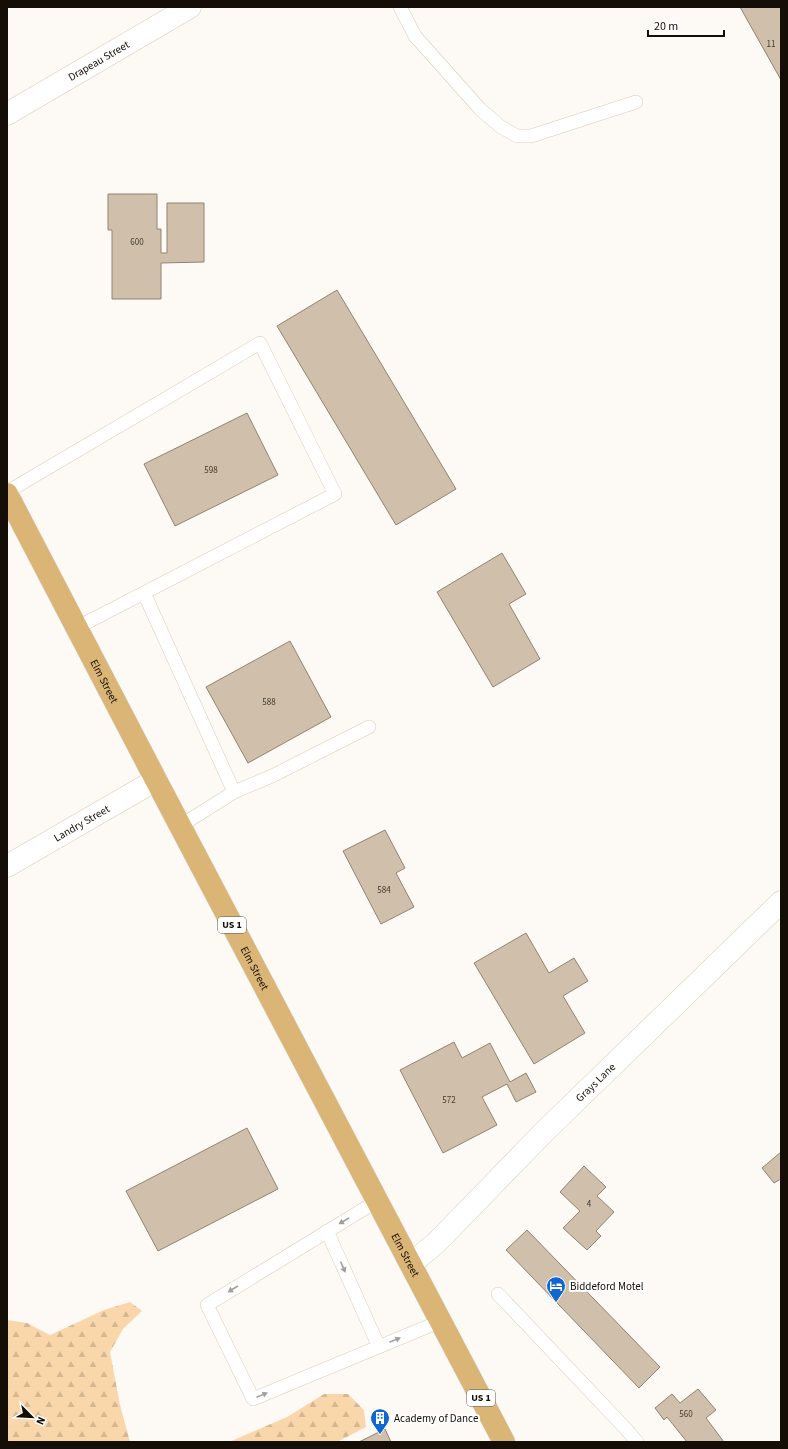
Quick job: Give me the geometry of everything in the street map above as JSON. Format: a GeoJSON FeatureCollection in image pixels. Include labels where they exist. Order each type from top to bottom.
{"type":"FeatureCollection","features":[{"type":"Feature","properties":{"kind":"main road","name":"Elm Street"},"geometry":{"type":"LineString","coordinates":[[7,493],[76,628],[504,1442]]}},
{"type":"Feature","properties":{"kind":"street","name":"Drapeau Street"},"geometry":{"type":"LineString","coordinates":[[7,114],[190,7]]}},
{"type":"Feature","properties":{"kind":"street","name":"Landry Street"},"geometry":{"type":"LineString","coordinates":[[7,866],[156,780]]}},
{"type":"Feature","properties":{"kind":"street","name":"Grays Lane"},"geometry":{"type":"LineString","coordinates":[[411,1264],[437,1242],[544,1132],[781,902]]}},
{"type":"Feature","properties":{"kind":"lane"},"geometry":{"type":"LineString","coordinates":[[400,7],[415,36],[480,110],[501,127],[517,136],[531,136],[636,102]]}},
{"type":"Feature","properties":{"kind":"lane"},"geometry":{"type":"LineString","coordinates":[[7,493],[260,343],[335,494],[76,628]]}},
{"type":"Feature","properties":{"kind":"lane"},"geometry":{"type":"LineString","coordinates":[[144,593],[234,792]]}},
{"type":"Feature","properties":{"kind":"lane"},"geometry":{"type":"LineString","coordinates":[[180,826],[234,792],[272,776],[369,727]]}},
{"type":"Feature","properties":{"kind":"lane"},"geometry":{"type":"LineString","coordinates":[[377,1201],[207,1305],[254,1398],[441,1321]]}},
{"type":"Feature","properties":{"kind":"lane"},"geometry":{"type":"LineString","coordinates":[[327,1231],[379,1347]]}},
{"type":"Feature","properties":{"kind":"lane"},"geometry":{"type":"LineString","coordinates":[[498,1294],[637,1442]]}},
{"type":"Feature","properties":{"kind":"green space"},"geometry":{"type":"Polygon","coordinates":[[[130,1302],[142,1311],[123,1329],[110,1352],[120,1405],[130,1442],[7,1442],[7,1320],[27,1323],[50,1335],[104,1310],[130,1302]]]}},
{"type":"Feature","properties":{"kind":"green space"},"geometry":{"type":"Polygon","coordinates":[[[324,1394],[348,1394],[364,1410],[366,1427],[337,1442],[229,1442],[287,1417],[324,1394]]]}},
{"type":"Feature","properties":{"kind":"building"},"geometry":{"type":"Polygon","coordinates":[[[740,7],[781,7],[781,80],[740,7]]]}},
{"type":"Feature","properties":{"kind":"building"},"geometry":{"type":"Polygon","coordinates":[[[108,194],[157,194],[157,229],[161,229],[161,253],[167,253],[167,203],[204,203],[204,262],[161,263],[161,299],[112,299],[112,230],[108,230],[108,194]]]}},
{"type":"Feature","properties":{"kind":"building"},"geometry":{"type":"Polygon","coordinates":[[[337,290],[456,489],[396,525],[277,326],[337,290]]]}},
{"type":"Feature","properties":{"kind":"building"},"geometry":{"type":"Polygon","coordinates":[[[247,413],[278,475],[175,526],[144,464],[247,413]]]}},
{"type":"Feature","properties":{"kind":"building"},"geometry":{"type":"Polygon","coordinates":[[[502,553],[526,594],[509,604],[540,659],[493,687],[437,592],[502,553]]]}},
{"type":"Feature","properties":{"kind":"building"},"geometry":{"type":"Polygon","coordinates":[[[290,641],[331,717],[248,763],[206,687],[290,641]]]}},
{"type":"Feature","properties":{"kind":"building"},"geometry":{"type":"Polygon","coordinates":[[[385,830],[405,868],[396,873],[414,907],[381,924],[343,851],[385,830]]]}},
{"type":"Feature","properties":{"kind":"building"},"geometry":{"type":"Polygon","coordinates":[[[526,933],[549,973],[574,958],[588,981],[563,996],[585,1033],[534,1064],[474,963],[526,933]]]}},
{"type":"Feature","properties":{"kind":"building"},"geometry":{"type":"Polygon","coordinates":[[[454,1042],[462,1058],[490,1043],[510,1082],[526,1073],[536,1092],[516,1102],[507,1084],[482,1097],[497,1125],[443,1153],[400,1070],[454,1042]]]}},
{"type":"Feature","properties":{"kind":"building"},"geometry":{"type":"Polygon","coordinates":[[[247,1128],[278,1189],[158,1251],[126,1191],[247,1128]]]}},
{"type":"Feature","properties":{"kind":"building"},"geometry":{"type":"Polygon","coordinates":[[[781,1152],[781,1179],[774,1183],[762,1168],[781,1152]]]}},
{"type":"Feature","properties":{"kind":"building"},"geometry":{"type":"Polygon","coordinates":[[[584,1166],[606,1187],[597,1196],[614,1212],[596,1231],[601,1236],[587,1250],[563,1228],[580,1211],[560,1192],[584,1166]]]}},
{"type":"Feature","properties":{"kind":"building"},"geometry":{"type":"Polygon","coordinates":[[[527,1230],[660,1367],[639,1388],[506,1250],[527,1230]]]}},
{"type":"Feature","properties":{"kind":"building"},"geometry":{"type":"Polygon","coordinates":[[[698,1389],[716,1410],[706,1418],[724,1442],[687,1442],[667,1417],[664,1420],[655,1408],[672,1394],[680,1403],[698,1389]]]}},
{"type":"Feature","properties":{"kind":"building","name":"Academy of Dance"},"geometry":{"type":"Polygon","coordinates":[[[385,1429],[391,1442],[359,1442],[385,1429]]]}},
{"type":"Feature","properties":{"kind":"place","name":"Biddeford Motel"},"geometry":{"type":"Point","coordinates":[556,1303]}},
{"type":"Feature","properties":{"kind":"place","name":"Academy of Dance"},"geometry":{"type":"Point","coordinates":[380,1435]}}]}
